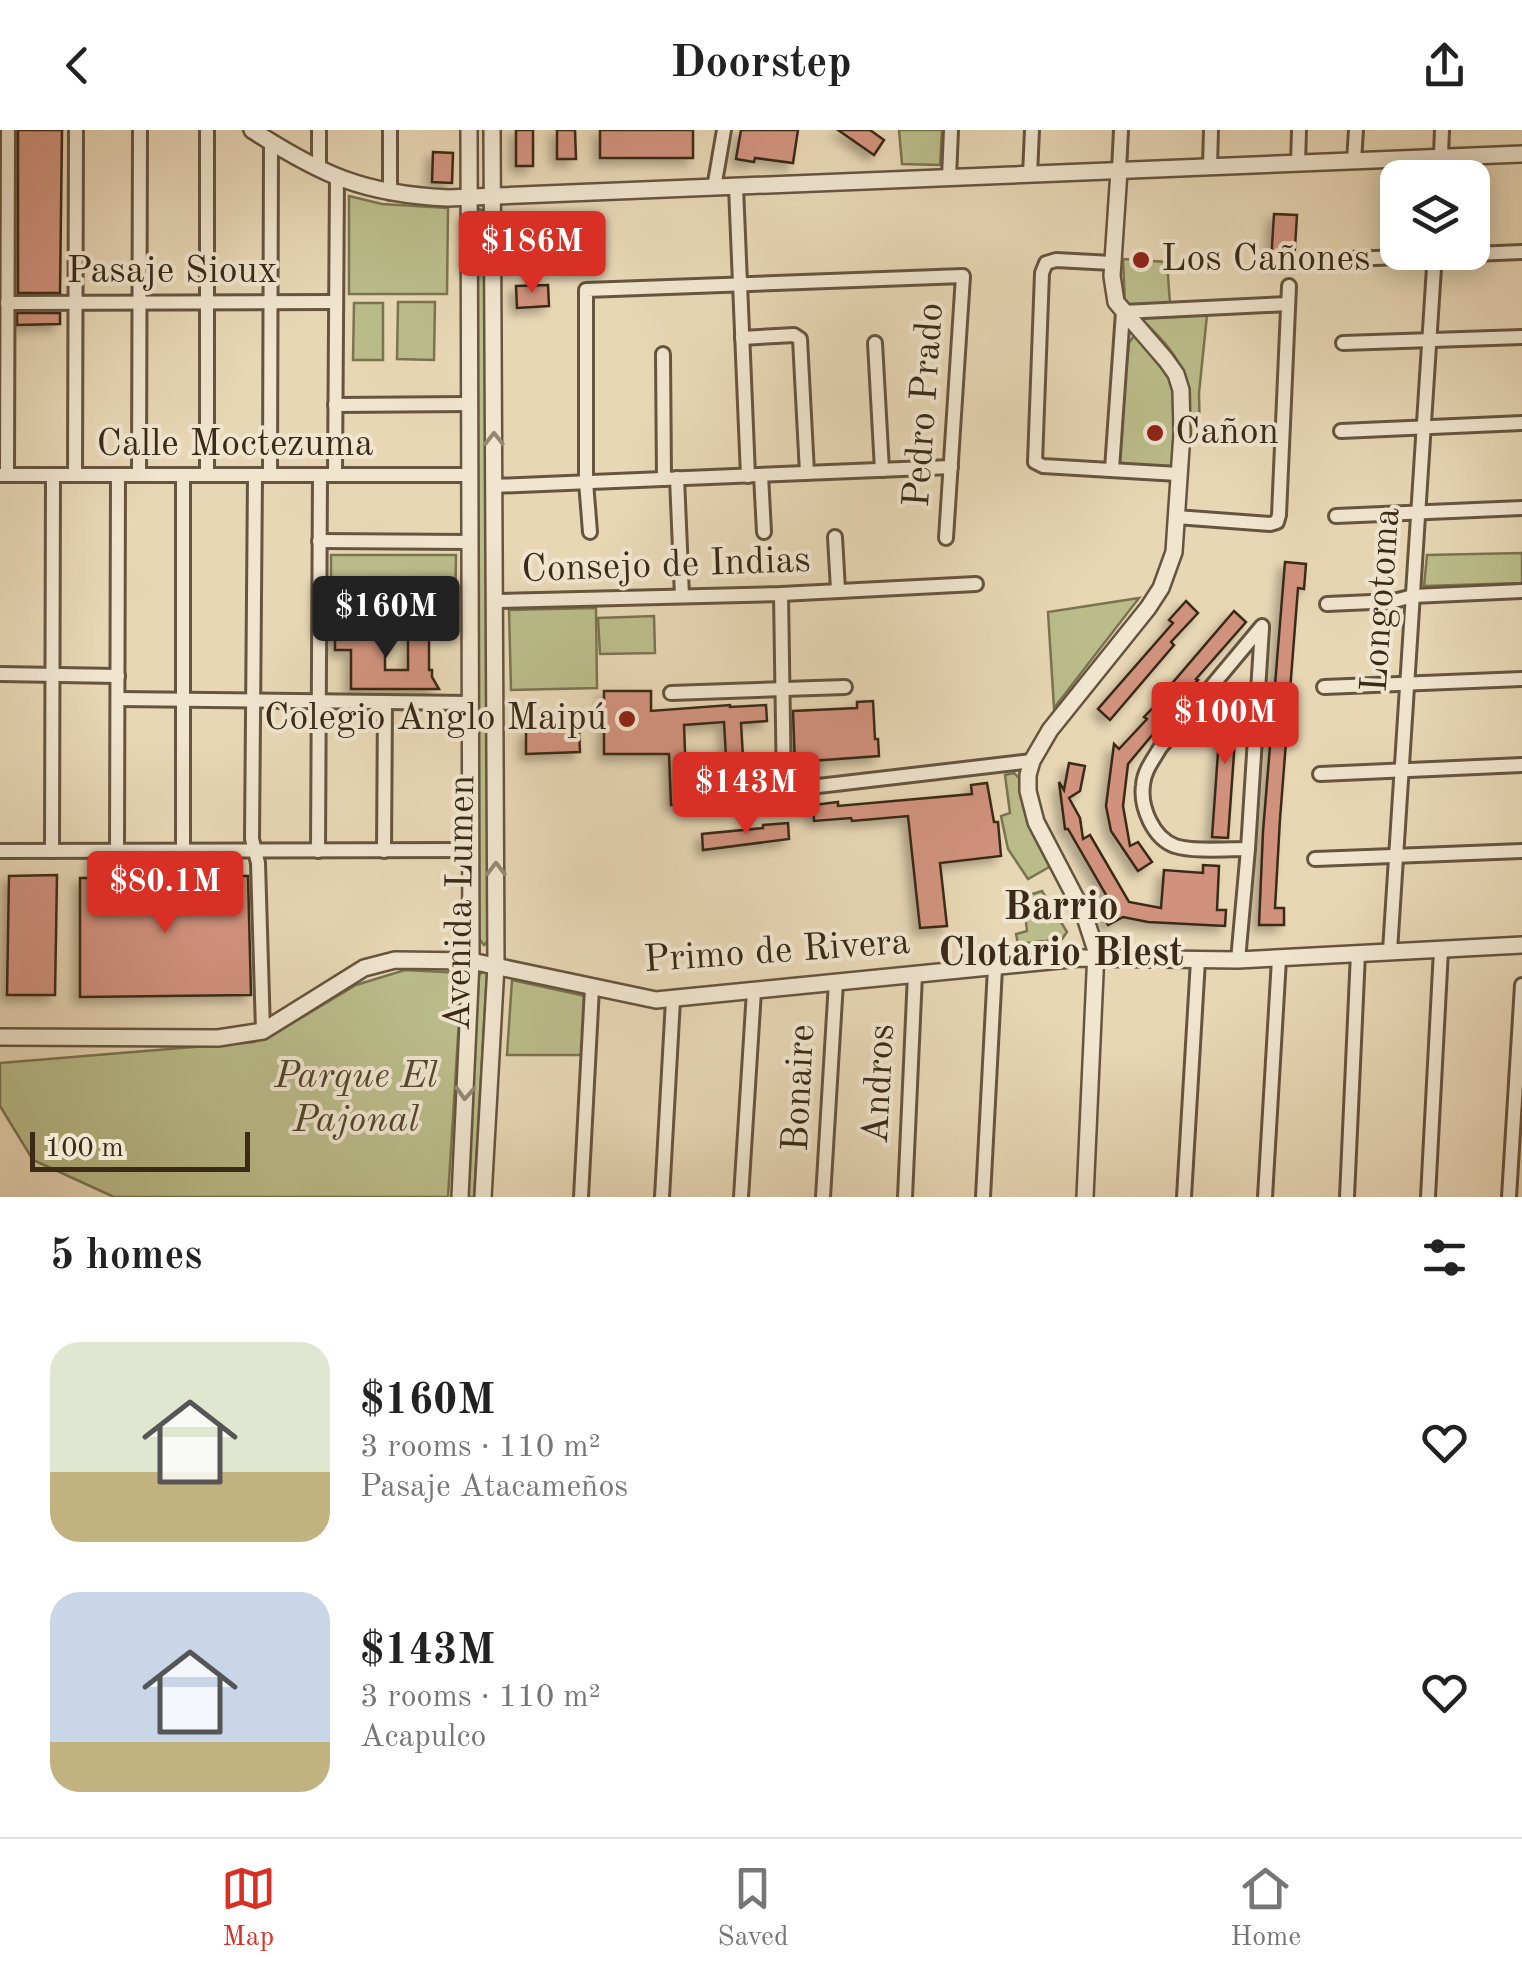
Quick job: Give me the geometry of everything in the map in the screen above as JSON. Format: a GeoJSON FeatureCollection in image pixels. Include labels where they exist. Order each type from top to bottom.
{"type":"FeatureCollection","features":[{"type":"Feature","properties":{"kind":"street"},"geometry":{"type":"LineString","coordinates":[[76,130],[76,475]]}},
{"type":"Feature","properties":{"kind":"street"},"geometry":{"type":"LineString","coordinates":[[139,475],[140,130]]}},
{"type":"Feature","properties":{"kind":"street"},"geometry":{"type":"LineString","coordinates":[[207,475],[208,130]]}},
{"type":"Feature","properties":{"kind":"street"},"geometry":{"type":"LineString","coordinates":[[252,130],[318,170],[362,187],[427,197],[469,198],[1522,154]]}},
{"type":"Feature","properties":{"kind":"street"},"geometry":{"type":"LineString","coordinates":[[318,130],[318,170]]}},
{"type":"Feature","properties":{"kind":"street"},"geometry":{"type":"LineString","coordinates":[[390,130],[390,192]]}},
{"type":"Feature","properties":{"kind":"street","name":"Avenida Lumen"},"geometry":{"type":"LineString","coordinates":[[460,1197],[472,961],[469,130]]}},
{"type":"Feature","properties":{"kind":"street","name":"Avenida Lumen"},"geometry":{"type":"LineString","coordinates":[[483,1197],[496,966],[492,130]]}},
{"type":"Feature","properties":{"kind":"street"},"geometry":{"type":"LineString","coordinates":[[714,188],[724,130]]}},
{"type":"Feature","properties":{"kind":"street"},"geometry":{"type":"LineString","coordinates":[[949,178],[951,130]]}},
{"type":"Feature","properties":{"kind":"street"},"geometry":{"type":"LineString","coordinates":[[1030,175],[1032,130]]}},
{"type":"Feature","properties":{"kind":"street"},"geometry":{"type":"LineString","coordinates":[[1085,1197],[1097,958],[1084,914],[1030,807],[1028,776],[1050,730],[1161,588],[1174,552],[1182,433],[1181,390],[1176,374],[1122,312],[1112,289],[1120,130]]}},
{"type":"Feature","properties":{"kind":"street"},"geometry":{"type":"LineString","coordinates":[[1210,167],[1212,130]]}},
{"type":"Feature","properties":{"kind":"street"},"geometry":{"type":"LineString","coordinates":[[1298,164],[1299,130]]}},
{"type":"Feature","properties":{"kind":"street"},"geometry":{"type":"LineString","coordinates":[[1354,161],[1356,130]]}},
{"type":"Feature","properties":{"kind":"street"},"geometry":{"type":"LineString","coordinates":[[1441,158],[1442,130]]}},
{"type":"Feature","properties":{"kind":"street"},"geometry":{"type":"LineString","coordinates":[[4,475],[5,138]]}},
{"type":"Feature","properties":{"kind":"street"},"geometry":{"type":"LineString","coordinates":[[270,475],[271,142]]}},
{"type":"Feature","properties":{"kind":"street"},"geometry":{"type":"LineString","coordinates":[[335,475],[337,178]]}},
{"type":"Feature","properties":{"kind":"street"},"geometry":{"type":"LineString","coordinates":[[736,187],[742,338],[754,476],[764,532]]}},
{"type":"Feature","properties":{"kind":"street"},"geometry":{"type":"LineString","coordinates":[[1490,253],[1522,252]]}},
{"type":"Feature","properties":{"kind":"street"},"geometry":{"type":"LineString","coordinates":[[1350,259],[1380,257]]}},
{"type":"Feature","properties":{"kind":"street"},"geometry":{"type":"LineString","coordinates":[[1112,264],[1056,260],[1046,264],[1042,273],[1035,462],[1042,466],[1178,474]]}},
{"type":"Feature","properties":{"kind":"street","name":"Longotoma"},"geometry":{"type":"LineString","coordinates":[[1390,951],[1434,270]]}},
{"type":"Feature","properties":{"kind":"street","name":"Pedro Prado"},"geometry":{"type":"LineString","coordinates":[[740,285],[963,276],[946,538]]}},
{"type":"Feature","properties":{"kind":"street"},"geometry":{"type":"LineString","coordinates":[[590,532],[586,482],[586,290],[740,285]]}},
{"type":"Feature","properties":{"kind":"street"},"geometry":{"type":"LineString","coordinates":[[1176,518],[1277,522],[1289,286]]}},
{"type":"Feature","properties":{"kind":"street","name":"Pasaje Sioux"},"geometry":{"type":"LineString","coordinates":[[7,303],[336,302]]}},
{"type":"Feature","properties":{"kind":"street"},"geometry":{"type":"LineString","coordinates":[[1122,312],[1288,304]]}},
{"type":"Feature","properties":{"kind":"street"},"geometry":{"type":"LineString","coordinates":[[1112,470],[1122,312]]}},
{"type":"Feature","properties":{"kind":"street"},"geometry":{"type":"LineString","coordinates":[[742,338],[794,335],[800,339],[807,473]]}},
{"type":"Feature","properties":{"kind":"street"},"geometry":{"type":"LineString","coordinates":[[1343,344],[1522,337]]}},
{"type":"Feature","properties":{"kind":"street"},"geometry":{"type":"LineString","coordinates":[[875,343],[882,470]]}},
{"type":"Feature","properties":{"kind":"street"},"geometry":{"type":"LineString","coordinates":[[663,354],[682,596]]}},
{"type":"Feature","properties":{"kind":"street"},"geometry":{"type":"LineString","coordinates":[[336,405],[470,404]]}},
{"type":"Feature","properties":{"kind":"street"},"geometry":{"type":"LineString","coordinates":[[1341,431],[1522,423]]}},
{"type":"Feature","properties":{"kind":"street"},"geometry":{"type":"LineString","coordinates":[[494,486],[951,467]]}},
{"type":"Feature","properties":{"kind":"street","name":"Calle Moctezuma"},"geometry":{"type":"LineString","coordinates":[[4,475],[470,476]]}},
{"type":"Feature","properties":{"kind":"street"},"geometry":{"type":"LineString","coordinates":[[52,851],[53,475]]}},
{"type":"Feature","properties":{"kind":"street"},"geometry":{"type":"LineString","coordinates":[[117,851],[118,475]]}},
{"type":"Feature","properties":{"kind":"street"},"geometry":{"type":"LineString","coordinates":[[183,475],[183,851]]}},
{"type":"Feature","properties":{"kind":"street"},"geometry":{"type":"LineString","coordinates":[[255,475],[252,839],[258,863],[263,1031]]}},
{"type":"Feature","properties":{"kind":"street"},"geometry":{"type":"LineString","coordinates":[[318,851],[320,475]]}},
{"type":"Feature","properties":{"kind":"street"},"geometry":{"type":"LineString","coordinates":[[1336,516],[1522,508]]}},
{"type":"Feature","properties":{"kind":"street","name":"Consejo de Indias"},"geometry":{"type":"LineString","coordinates":[[835,538],[838,590]]}},
{"type":"Feature","properties":{"kind":"street"},"geometry":{"type":"LineString","coordinates":[[319,541],[470,542]]}},
{"type":"Feature","properties":{"kind":"street","name":"Consejo de Indias"},"geometry":{"type":"LineString","coordinates":[[496,601],[782,594],[976,584]]}},
{"type":"Feature","properties":{"kind":"street"},"geometry":{"type":"LineString","coordinates":[[1326,604],[1522,591]]}},
{"type":"Feature","properties":{"kind":"street"},"geometry":{"type":"LineString","coordinates":[[782,594],[784,790]]}},
{"type":"Feature","properties":{"kind":"street"},"geometry":{"type":"LineString","coordinates":[[1238,960],[1248,849],[1262,626],[1177,726],[1148,768],[1142,784],[1147,813],[1162,839],[1183,847],[1248,849]]}},
{"type":"Feature","properties":{"kind":"street"},"geometry":{"type":"LineString","coordinates":[[0,674],[118,676]]}},
{"type":"Feature","properties":{"kind":"street"},"geometry":{"type":"LineString","coordinates":[[1324,687],[1522,679]]}},
{"type":"Feature","properties":{"kind":"street"},"geometry":{"type":"LineString","coordinates":[[671,692],[845,687]]}},
{"type":"Feature","properties":{"kind":"street"},"geometry":{"type":"LineString","coordinates":[[118,699],[470,703]]}},
{"type":"Feature","properties":{"kind":"street"},"geometry":{"type":"LineString","coordinates":[[384,850],[385,702]]}},
{"type":"Feature","properties":{"kind":"street"},"geometry":{"type":"LineString","coordinates":[[711,765],[711,802],[718,808],[770,805],[784,790],[1032,761]]}},
{"type":"Feature","properties":{"kind":"street"},"geometry":{"type":"LineString","coordinates":[[1320,774],[1522,765]]}},
{"type":"Feature","properties":{"kind":"street"},"geometry":{"type":"LineString","coordinates":[[0,851],[471,850]]}},
{"type":"Feature","properties":{"kind":"street"},"geometry":{"type":"LineString","coordinates":[[1314,859],[1522,851]]}},
{"type":"Feature","properties":{"kind":"street","name":"Primo de Rivera"},"geometry":{"type":"LineString","coordinates":[[0,1037],[218,1038],[263,1031],[346,978],[395,960],[472,961],[642,998],[673,1000],[1097,958],[1278,959],[1522,945]]}},
{"type":"Feature","properties":{"kind":"street"},"geometry":{"type":"LineString","coordinates":[[1428,1197],[1441,950]]}},
{"type":"Feature","properties":{"kind":"street"},"geometry":{"type":"LineString","coordinates":[[1346,1197],[1358,953]]}},
{"type":"Feature","properties":{"kind":"street"},"geometry":{"type":"LineString","coordinates":[[1266,1197],[1278,959]]}},
{"type":"Feature","properties":{"kind":"street"},"geometry":{"type":"LineString","coordinates":[[1184,1197],[1198,960]]}},
{"type":"Feature","properties":{"kind":"street"},"geometry":{"type":"LineString","coordinates":[[983,1197],[995,968]]}},
{"type":"Feature","properties":{"kind":"street","name":"Andros"},"geometry":{"type":"LineString","coordinates":[[904,1197],[916,974]]}},
{"type":"Feature","properties":{"kind":"street","name":"Bonaire"},"geometry":{"type":"LineString","coordinates":[[823,1197],[836,982]]}},
{"type":"Feature","properties":{"kind":"street"},"geometry":{"type":"LineString","coordinates":[[1509,1197],[1518,1128],[1522,985]]}},
{"type":"Feature","properties":{"kind":"street"},"geometry":{"type":"LineString","coordinates":[[580,1197],[592,988]]}},
{"type":"Feature","properties":{"kind":"street"},"geometry":{"type":"LineString","coordinates":[[742,1197],[754,991]]}},
{"type":"Feature","properties":{"kind":"street"},"geometry":{"type":"LineString","coordinates":[[662,1197],[673,1000]]}},
{"type":"Feature","properties":{"kind":"green space"},"geometry":{"type":"Polygon","coordinates":[[[899,130],[942,130],[940,165],[902,164],[899,130]]]}},
{"type":"Feature","properties":{"kind":"green space"},"geometry":{"type":"Polygon","coordinates":[[[349,196],[382,204],[448,208],[447,294],[349,294],[349,196]]]}},
{"type":"Feature","properties":{"kind":"green space"},"geometry":{"type":"Polygon","coordinates":[[[475,208],[486,211],[489,940],[484,945],[477,936],[475,208]]]}},
{"type":"Feature","properties":{"kind":"green space"},"geometry":{"type":"Polygon","coordinates":[[[1123,259],[1167,262],[1171,317],[1207,315],[1199,393],[1200,440],[1189,439],[1188,391],[1180,365],[1125,304],[1123,259]]]}},
{"type":"Feature","properties":{"kind":"green space"},"geometry":{"type":"Polygon","coordinates":[[[398,302],[435,302],[434,360],[397,359],[398,302]]]}},
{"type":"Feature","properties":{"kind":"green space"},"geometry":{"type":"Polygon","coordinates":[[[354,303],[383,303],[383,360],[353,360],[354,303]]]}},
{"type":"Feature","properties":{"kind":"green space"},"geometry":{"type":"Polygon","coordinates":[[[1135,334],[1167,372],[1177,406],[1173,465],[1161,469],[1116,466],[1129,343],[1135,334]]]}},
{"type":"Feature","properties":{"kind":"green space"},"geometry":{"type":"Polygon","coordinates":[[[1522,553],[1522,583],[1424,586],[1427,555],[1522,553]]]}},
{"type":"Feature","properties":{"kind":"green space"},"geometry":{"type":"Polygon","coordinates":[[[331,555],[456,555],[455,621],[331,620],[331,555]]]}},
{"type":"Feature","properties":{"kind":"green space"},"geometry":{"type":"Polygon","coordinates":[[[1139,598],[1054,708],[1048,612],[1139,598]]]}},
{"type":"Feature","properties":{"kind":"green space"},"geometry":{"type":"Polygon","coordinates":[[[596,608],[597,688],[511,690],[509,610],[596,608]]]}},
{"type":"Feature","properties":{"kind":"green space"},"geometry":{"type":"Polygon","coordinates":[[[654,616],[655,653],[600,654],[598,618],[654,616]]]}},
{"type":"Feature","properties":{"kind":"green space"},"geometry":{"type":"Polygon","coordinates":[[[1014,773],[1024,783],[1051,866],[1028,879],[1008,849],[1001,816],[1010,813],[1005,775],[1014,773]]]}},
{"type":"Feature","properties":{"kind":"green space"},"geometry":{"type":"Polygon","coordinates":[[[1042,891],[1067,932],[1062,939],[1018,944],[1016,934],[1027,931],[1023,897],[1042,891]]]}},
{"type":"Feature","properties":{"kind":"green space","name":"Parque El Pajonal"},"geometry":{"type":"Polygon","coordinates":[[[405,970],[462,973],[448,1197],[114,1197],[33,1160],[0,1106],[0,1063],[254,1042],[356,985],[405,970]]]}},
{"type":"Feature","properties":{"kind":"green space"},"geometry":{"type":"Polygon","coordinates":[[[483,971],[487,974],[474,1197],[466,1197],[479,975],[483,971]]]}},
{"type":"Feature","properties":{"kind":"green space"},"geometry":{"type":"Polygon","coordinates":[[[512,980],[585,996],[582,1055],[507,1055],[512,980]]]}},
{"type":"Feature","properties":{"kind":"building"},"geometry":{"type":"Polygon","coordinates":[[[18,130],[62,130],[60,293],[18,293],[18,130]]]}},
{"type":"Feature","properties":{"kind":"building"},"geometry":{"type":"Polygon","coordinates":[[[516,130],[533,130],[533,166],[516,166],[516,130]]]}},
{"type":"Feature","properties":{"kind":"building"},"geometry":{"type":"Polygon","coordinates":[[[557,130],[575,130],[576,159],[557,159],[557,130]]]}},
{"type":"Feature","properties":{"kind":"building"},"geometry":{"type":"Polygon","coordinates":[[[600,130],[693,130],[693,158],[600,158],[600,130]]]}},
{"type":"Feature","properties":{"kind":"building"},"geometry":{"type":"Polygon","coordinates":[[[741,130],[798,130],[793,163],[736,159],[741,130]]]}},
{"type":"Feature","properties":{"kind":"building"},"geometry":{"type":"Polygon","coordinates":[[[838,130],[870,130],[884,140],[874,155],[838,130]]]}},
{"type":"Feature","properties":{"kind":"building"},"geometry":{"type":"Polygon","coordinates":[[[433,152],[453,153],[452,183],[432,182],[433,152]]]}},
{"type":"Feature","properties":{"kind":"building"},"geometry":{"type":"Polygon","coordinates":[[[1274,214],[1297,215],[1294,263],[1271,262],[1274,214]]]}},
{"type":"Feature","properties":{"kind":"building"},"geometry":{"type":"Polygon","coordinates":[[[548,285],[549,306],[517,308],[516,286],[548,285]]]}},
{"type":"Feature","properties":{"kind":"building"},"geometry":{"type":"Polygon","coordinates":[[[17,313],[60,313],[60,324],[17,325],[17,313]]]}},
{"type":"Feature","properties":{"kind":"building"},"geometry":{"type":"Polygon","coordinates":[[[1285,562],[1306,564],[1304,589],[1298,588],[1280,819],[1275,908],[1284,908],[1284,925],[1259,925],[1263,832],[1285,562]]]}},
{"type":"Feature","properties":{"kind":"building"},"geometry":{"type":"Polygon","coordinates":[[[1186,601],[1198,613],[1110,720],[1098,709],[1173,623],[1169,620],[1186,601]]]}},
{"type":"Feature","properties":{"kind":"building"},"geometry":{"type":"Polygon","coordinates":[[[1234,611],[1246,622],[1128,764],[1123,806],[1130,846],[1138,842],[1152,862],[1138,871],[1111,831],[1106,806],[1114,744],[1119,749],[1147,719],[1144,717],[1234,611]]]}},
{"type":"Feature","properties":{"kind":"building"},"geometry":{"type":"Polygon","coordinates":[[[335,628],[354,628],[354,633],[385,633],[385,670],[408,670],[408,629],[429,629],[429,670],[439,689],[351,689],[351,650],[335,650],[335,628]]]}},
{"type":"Feature","properties":{"kind":"building"},"geometry":{"type":"Polygon","coordinates":[[[604,691],[651,691],[651,711],[766,705],[767,721],[741,723],[745,791],[728,792],[724,722],[684,725],[687,804],[671,805],[669,754],[604,754],[604,691]]]}},
{"type":"Feature","properties":{"kind":"building"},"geometry":{"type":"Polygon","coordinates":[[[1222,696],[1238,697],[1228,838],[1212,837],[1222,696]]]}},
{"type":"Feature","properties":{"kind":"building"},"geometry":{"type":"Polygon","coordinates":[[[873,701],[879,756],[811,761],[811,765],[795,766],[793,711],[857,708],[857,702],[873,701]]]}},
{"type":"Feature","properties":{"kind":"building"},"geometry":{"type":"Polygon","coordinates":[[[579,729],[580,752],[526,754],[526,731],[579,729]]]}},
{"type":"Feature","properties":{"kind":"building"},"geometry":{"type":"Polygon","coordinates":[[[1069,763],[1085,766],[1080,791],[1069,798],[1080,818],[1083,839],[1090,835],[1129,902],[1161,908],[1164,870],[1203,873],[1203,865],[1219,866],[1217,910],[1226,910],[1225,926],[1123,917],[1108,925],[1101,912],[1113,907],[1065,829],[1059,782],[1064,790],[1069,763]]]}},
{"type":"Feature","properties":{"kind":"building"},"geometry":{"type":"Polygon","coordinates":[[[987,783],[994,822],[998,822],[1001,856],[940,863],[947,926],[920,928],[908,816],[814,821],[813,805],[972,794],[971,785],[987,783]]]}},
{"type":"Feature","properties":{"kind":"building"},"geometry":{"type":"Polygon","coordinates":[[[788,823],[789,839],[703,850],[702,834],[788,823]]]}},
{"type":"Feature","properties":{"kind":"building"},"geometry":{"type":"Polygon","coordinates":[[[57,875],[55,995],[7,995],[9,876],[57,875]]]}},
{"type":"Feature","properties":{"kind":"building"},"geometry":{"type":"Polygon","coordinates":[[[248,876],[251,995],[80,997],[80,878],[248,876]]]}},
{"type":"Feature","properties":{"kind":"place","name":"Los Cañones"},"geometry":{"type":"Point","coordinates":[1141,260]}},
{"type":"Feature","properties":{"kind":"place","name":"Cañon"},"geometry":{"type":"Point","coordinates":[1155,433]}},
{"type":"Feature","properties":{"kind":"place","name":"Colegio Anglo Maipú"},"geometry":{"type":"Point","coordinates":[627,719]}},
{"type":"Feature","properties":{"kind":"district","name":"Barrio Clotario Blest"},"geometry":{"type":"Point","coordinates":[1061,932]}}]}
